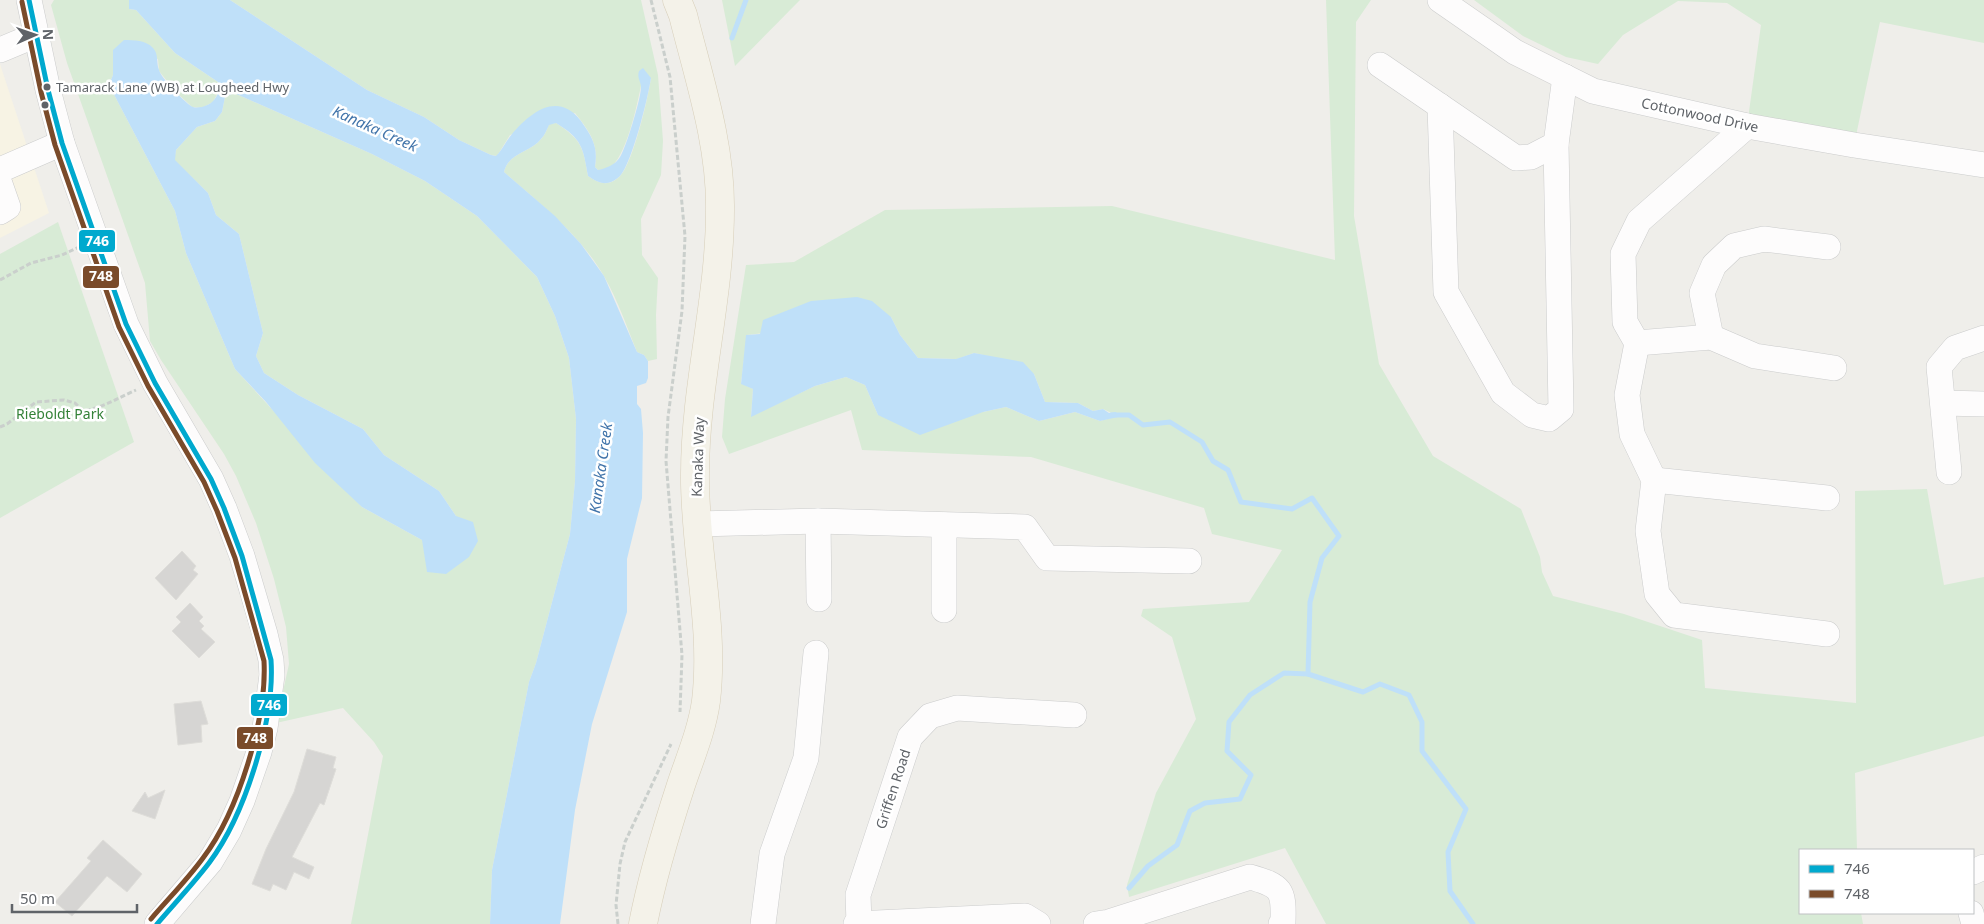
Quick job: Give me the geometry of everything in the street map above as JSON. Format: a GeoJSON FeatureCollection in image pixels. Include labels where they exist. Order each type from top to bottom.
{"type":"FeatureCollection","features":[{"type":"Feature","properties":{"kind":"main road","name":"Kanaka Way"},"geometry":{"type":"LineString","coordinates":[[643,924],[648,895],[660,851],[701,725],[705,702],[708,620],[694,477],[695,439],[716,279],[720,208],[711,122],[681,5]]}},
{"type":"Feature","properties":{"kind":"main road","name":"Kanaka Way"},"geometry":{"type":"LineString","coordinates":[[648,895],[654,924]]}},
{"type":"Feature","properties":{"kind":"street"},"geometry":{"type":"LineString","coordinates":[[29,0],[62,143],[126,324],[155,382],[203,464],[224,508],[242,556],[271,660],[272,675],[265,728],[242,801],[229,830],[210,862],[157,924]]}},
{"type":"Feature","properties":{"kind":"street","name":"Cottonwood Drive"},"geometry":{"type":"LineString","coordinates":[[1440,0],[1514,52],[1593,91],[1747,126],[1984,165]]}},
{"type":"Feature","properties":{"kind":"street"},"geometry":{"type":"LineString","coordinates":[[0,50],[36,35]]}},
{"type":"Feature","properties":{"kind":"street"},"geometry":{"type":"LineString","coordinates":[[1380,66],[1516,158],[1531,157],[1556,144]]}},
{"type":"Feature","properties":{"kind":"street"},"geometry":{"type":"LineString","coordinates":[[1440,106],[1446,292],[1502,393],[1532,415],[1549,419],[1561,409],[1556,144],[1566,77]]}},
{"type":"Feature","properties":{"kind":"street"},"geometry":{"type":"LineString","coordinates":[[1747,126],[1639,221],[1623,254],[1626,322],[1637,343],[1627,395],[1632,434],[1654,480],[1648,531],[1657,594],[1674,615],[1827,634]]}},
{"type":"Feature","properties":{"kind":"street"},"geometry":{"type":"LineString","coordinates":[[0,170],[62,143]]}},
{"type":"Feature","properties":{"kind":"street"},"geometry":{"type":"LineString","coordinates":[[0,184],[8,207],[0,212]]}},
{"type":"Feature","properties":{"kind":"street"},"geometry":{"type":"LineString","coordinates":[[1711,337],[1702,293],[1714,265],[1734,246],[1764,239],[1828,247]]}},
{"type":"Feature","properties":{"kind":"street"},"geometry":{"type":"LineString","coordinates":[[1637,343],[1711,337],[1755,356],[1834,368]]}},
{"type":"Feature","properties":{"kind":"street"},"geometry":{"type":"LineString","coordinates":[[1949,472],[1939,366],[1954,348],[1984,338]]}},
{"type":"Feature","properties":{"kind":"street"},"geometry":{"type":"LineString","coordinates":[[1943,403],[1984,404]]}},
{"type":"Feature","properties":{"kind":"street"},"geometry":{"type":"LineString","coordinates":[[1654,480],[1827,498]]}},
{"type":"Feature","properties":{"kind":"street"},"geometry":{"type":"LineString","coordinates":[[698,524],[818,521],[1025,527],[1047,558],[1188,561]]}},
{"type":"Feature","properties":{"kind":"street"},"geometry":{"type":"LineString","coordinates":[[818,521],[820,599]]}},
{"type":"Feature","properties":{"kind":"street"},"geometry":{"type":"LineString","coordinates":[[944,525],[944,610]]}},
{"type":"Feature","properties":{"kind":"street"},"geometry":{"type":"LineString","coordinates":[[763,924],[772,854],[806,758],[816,653]]}},
{"type":"Feature","properties":{"kind":"street","name":"Griffen Road"},"geometry":{"type":"LineString","coordinates":[[858,923],[858,895],[910,737],[930,716],[957,708],[1074,715]]}},
{"type":"Feature","properties":{"kind":"street"},"geometry":{"type":"LineString","coordinates":[[1096,924],[1109,922],[1250,877],[1273,883],[1284,899],[1284,922],[1281,924]]}},
{"type":"Feature","properties":{"kind":"street"},"geometry":{"type":"LineString","coordinates":[[858,923],[1031,920]]}},
{"type":"Feature","properties":{"kind":"path"},"geometry":{"type":"LineString","coordinates":[[651,0],[670,77],[685,236],[682,311],[668,417],[666,461],[682,655],[680,718]]}},
{"type":"Feature","properties":{"kind":"path"},"geometry":{"type":"LineString","coordinates":[[0,280],[31,263],[62,255],[95,239]]}},
{"type":"Feature","properties":{"kind":"path"},"geometry":{"type":"LineString","coordinates":[[0,426],[6,424],[36,402],[64,400],[75,403],[83,411],[98,408],[107,402],[155,382]]}},
{"type":"Feature","properties":{"kind":"path"},"geometry":{"type":"LineString","coordinates":[[618,924],[616,905],[620,864],[625,842],[671,742]]}},
{"type":"Feature","properties":{"kind":"shaded area"},"geometry":{"type":"Polygon","coordinates":[[[0,64],[49,213],[0,238],[0,64]]]}},
{"type":"Feature","properties":{"kind":"green space"},"geometry":{"type":"Polygon","coordinates":[[[54,0],[129,0],[129,9],[136,10],[175,53],[218,82],[219,91],[213,102],[202,108],[192,107],[175,91],[159,71],[158,59],[113,50],[113,75],[109,85],[175,211],[186,253],[235,369],[362,507],[422,540],[456,516],[439,491],[384,455],[363,429],[298,395],[264,373],[256,356],[263,333],[239,234],[216,215],[208,193],[174,160],[176,150],[197,127],[215,121],[222,112],[225,97],[234,93],[372,154],[425,181],[477,216],[537,277],[555,316],[569,358],[576,419],[575,481],[570,534],[536,663],[529,682],[492,870],[490,924],[351,924],[383,756],[374,742],[343,708],[276,723],[289,664],[286,627],[274,579],[256,523],[236,476],[224,454],[150,341],[145,283],[67,63],[51,5],[54,0]]]}},
{"type":"Feature","properties":{"kind":"green space"},"geometry":{"type":"Polygon","coordinates":[[[230,0],[641,0],[658,75],[663,141],[661,175],[641,219],[642,255],[658,278],[656,315],[657,359],[648,361],[644,355],[637,352],[610,287],[584,248],[559,221],[504,172],[510,161],[532,147],[544,136],[549,124],[556,123],[571,134],[580,145],[585,158],[588,176],[604,183],[612,182],[625,169],[635,145],[651,78],[641,86],[626,143],[615,163],[609,168],[598,170],[595,167],[596,151],[592,138],[575,113],[510,135],[497,156],[491,155],[459,140],[424,117],[367,90],[230,0]]]}},
{"type":"Feature","properties":{"kind":"green space"},"geometry":{"type":"Polygon","coordinates":[[[722,0],[800,0],[735,66],[722,0]]]}},
{"type":"Feature","properties":{"kind":"green space"},"geometry":{"type":"Polygon","coordinates":[[[1326,0],[1371,0],[1356,22],[1354,216],[1379,364],[1433,456],[1521,509],[1540,557],[1542,572],[1553,596],[1624,614],[1702,640],[1705,688],[1856,703],[1855,491],[1927,489],[1944,585],[1984,577],[1984,736],[1855,773],[1857,849],[1799,849],[1799,914],[1861,914],[1863,924],[1326,924],[1285,848],[1129,897],[1127,885],[1156,793],[1196,719],[1172,637],[1141,616],[1143,609],[1249,602],[1282,550],[1212,534],[1204,508],[1031,457],[862,450],[851,410],[729,454],[722,437],[725,399],[746,265],[794,262],[885,210],[1112,206],[1335,260],[1326,0]],[[891,317],[747,335],[741,383],[753,389],[751,416],[815,386],[846,377],[865,385],[878,415],[983,412],[1006,407],[1039,421],[1075,412],[1100,421],[1118,416],[1103,409],[1093,411],[1078,403],[1045,402],[1034,374],[997,358],[974,353],[957,359],[918,358],[900,335],[891,317]]]}},
{"type":"Feature","properties":{"kind":"green space"},"geometry":{"type":"Polygon","coordinates":[[[1474,0],[1984,0],[1984,43],[1880,22],[1854,145],[1747,126],[1761,25],[1727,3],[1678,1],[1623,35],[1598,64],[1566,57],[1523,36],[1474,0]]]}},
{"type":"Feature","properties":{"kind":"green space","name":"Rieboldt Park"},"geometry":{"type":"Polygon","coordinates":[[[58,222],[134,442],[0,518],[0,254],[58,222]]]}},
{"type":"Feature","properties":{"kind":"water","name":"Kanaka Creek"},"geometry":{"type":"Polygon","coordinates":[[[129,0],[230,0],[367,90],[424,117],[459,140],[496,156],[512,134],[528,118],[536,112],[554,106],[563,107],[572,112],[581,121],[595,148],[595,167],[598,170],[610,166],[620,157],[633,122],[641,91],[639,71],[643,68],[651,78],[643,114],[625,169],[612,182],[596,181],[588,176],[585,158],[580,145],[571,134],[556,123],[549,125],[544,136],[537,143],[510,161],[504,172],[555,216],[581,244],[604,276],[637,352],[644,355],[648,361],[648,378],[646,383],[637,386],[637,404],[641,409],[643,433],[642,498],[627,559],[627,612],[592,724],[575,810],[560,924],[490,924],[492,870],[529,682],[536,663],[570,534],[575,481],[576,419],[569,358],[555,316],[537,277],[477,216],[425,181],[372,154],[234,93],[225,97],[222,112],[215,121],[197,127],[176,150],[175,160],[208,193],[216,215],[239,234],[263,333],[256,356],[264,373],[298,395],[363,429],[384,455],[439,491],[456,516],[473,522],[478,541],[469,557],[446,574],[427,572],[422,540],[362,507],[315,463],[266,402],[235,369],[186,253],[175,211],[109,85],[113,75],[113,50],[124,40],[140,41],[150,45],[155,50],[158,67],[164,79],[193,107],[202,107],[216,98],[218,82],[175,53],[136,10],[129,9],[129,0]]]}},
{"type":"Feature","properties":{"kind":"water"},"geometry":{"type":"Polygon","coordinates":[[[857,297],[872,301],[891,317],[900,335],[918,358],[956,359],[974,353],[1023,362],[1034,374],[1045,402],[1078,403],[1093,411],[1103,409],[1109,413],[1116,412],[1118,417],[1100,421],[1075,412],[1039,421],[1006,407],[983,412],[920,435],[878,415],[865,385],[846,377],[815,386],[751,417],[753,389],[741,384],[746,335],[760,334],[763,320],[811,301],[857,297]]]}},
{"type":"Feature","properties":{"kind":"building"},"geometry":{"type":"Polygon","coordinates":[[[182,551],[196,566],[193,570],[198,574],[176,600],[155,578],[182,551]]]}},
{"type":"Feature","properties":{"kind":"building"},"geometry":{"type":"Polygon","coordinates":[[[190,603],[203,617],[199,621],[204,626],[201,629],[215,642],[199,658],[172,631],[181,622],[176,617],[190,603]]]}},
{"type":"Feature","properties":{"kind":"building"},"geometry":{"type":"Polygon","coordinates":[[[201,701],[208,724],[201,725],[202,742],[178,745],[174,704],[201,701]]]}},
{"type":"Feature","properties":{"kind":"building"},"geometry":{"type":"Polygon","coordinates":[[[307,749],[336,757],[333,768],[336,769],[324,805],[320,803],[292,857],[314,867],[309,879],[294,872],[286,890],[273,884],[270,891],[252,884],[266,849],[294,792],[307,749]]]}},
{"type":"Feature","properties":{"kind":"building"},"geometry":{"type":"Polygon","coordinates":[[[165,790],[155,819],[132,811],[145,792],[148,798],[165,790]]]}},
{"type":"Feature","properties":{"kind":"building"},"geometry":{"type":"Polygon","coordinates":[[[103,840],[142,874],[127,892],[107,876],[72,916],[55,902],[91,861],[87,858],[103,840]]]}},
{"type":"Feature","properties":{"kind":"waterway"},"geometry":{"type":"LineString","coordinates":[[732,38],[746,0]]}},
{"type":"Feature","properties":{"kind":"waterway"},"geometry":{"type":"LineString","coordinates":[[1111,415],[1129,415],[1143,425],[1170,422],[1202,442],[1213,461],[1228,470],[1241,502],[1292,509],[1312,498],[1339,536],[1322,558],[1310,602],[1308,674],[1363,692],[1380,684],[1409,695],[1422,722],[1422,751],[1466,809],[1448,852],[1450,891],[1473,924]]}},
{"type":"Feature","properties":{"kind":"waterway"},"geometry":{"type":"LineString","coordinates":[[1129,888],[1148,866],[1177,845],[1190,811],[1205,803],[1240,799],[1251,775],[1227,751],[1229,722],[1250,695],[1284,673],[1308,674]]}},
{"type":"Feature","properties":{"kind":"transit line","name":"746"},"geometry":{"type":"LineString","coordinates":[[29,0],[48,90],[62,143],[126,324],[155,383],[211,479],[224,508],[242,556],[271,660],[271,684],[263,738],[255,766],[234,819],[209,863],[157,924]]}},
{"type":"Feature","properties":{"kind":"transit line","name":"748"},"geometry":{"type":"LineString","coordinates":[[22,2],[41,92],[55,145],[119,327],[148,386],[204,482],[217,511],[235,558],[264,661],[261,710],[255,737],[248,764],[228,816],[203,858],[151,919]]}},
{"type":"Feature","properties":{"kind":"place","name":"Tamarack Lane (WB) at Lougheed Hwy"},"geometry":{"type":"Point","coordinates":[47,87]}}]}
